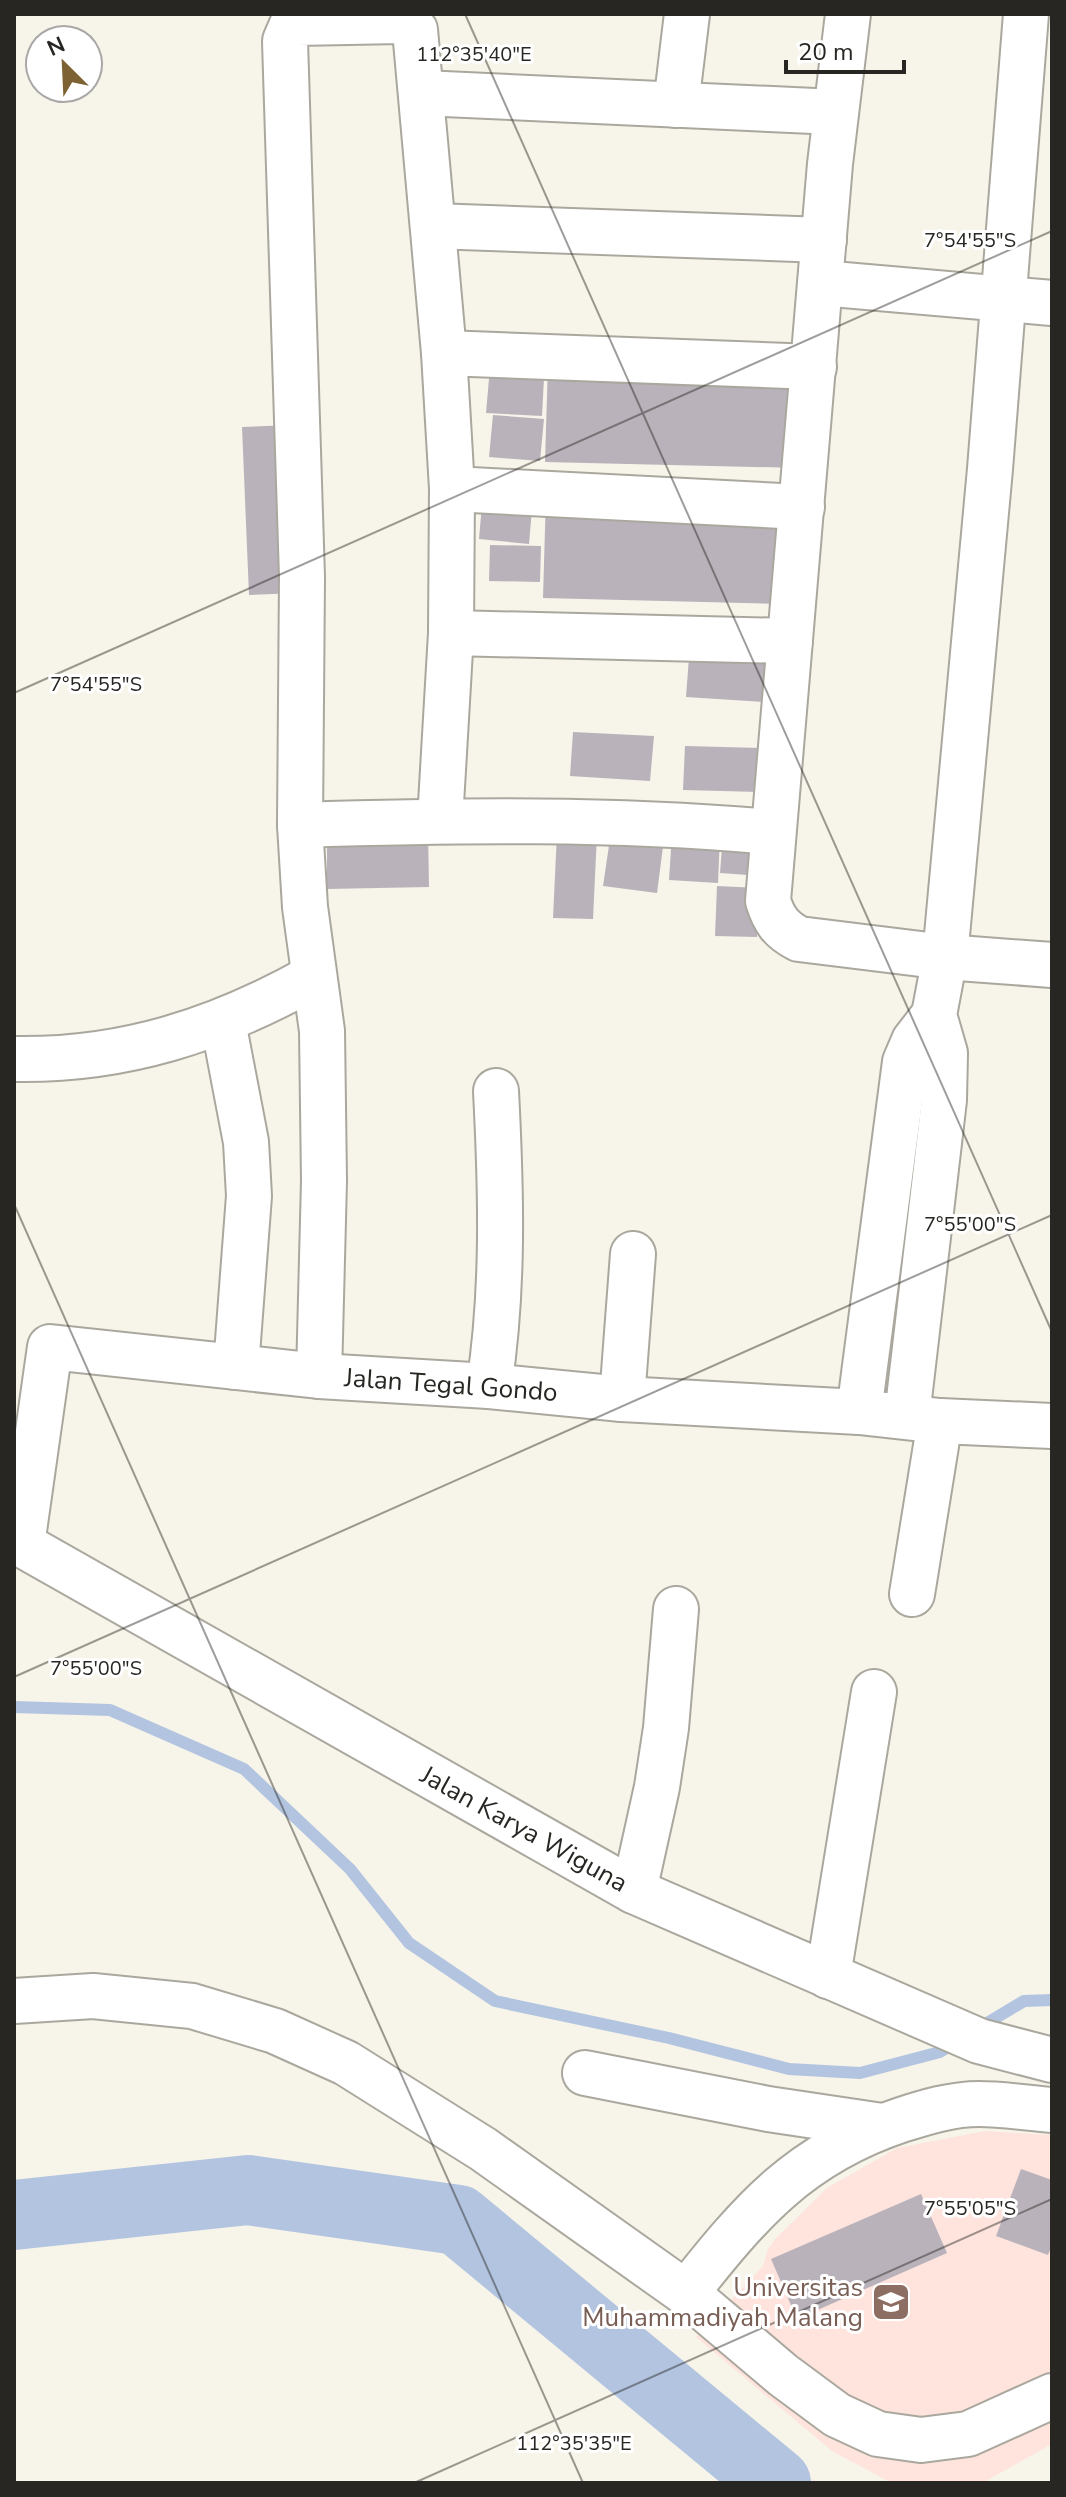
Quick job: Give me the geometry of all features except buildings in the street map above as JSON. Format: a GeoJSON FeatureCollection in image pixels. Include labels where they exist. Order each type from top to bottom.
{"type":"FeatureCollection","features":[{"type":"Feature","properties":{"kind":"street"},"geometry":{"type":"LineString","coordinates":[[676,105],[687,14]]}},
{"type":"Feature","properties":{"kind":"street"},"geometry":{"type":"LineString","coordinates":[[848,14],[824,240],[768,901],[773,919],[785,932],[799,939],[945,957],[1052,965]]}},
{"type":"Feature","properties":{"kind":"street"},"geometry":{"type":"LineString","coordinates":[[859,1412],[905,1062],[914,1041],[934,1015],[945,957],[1004,299],[1026,14]]}},
{"type":"Feature","properties":{"kind":"street"},"geometry":{"type":"LineString","coordinates":[[319,1376],[324,1274],[322,1031],[305,907],[300,825],[302,577],[286,33],[297,23],[409,23],[415,30],[444,353],[452,489],[451,633],[440,821]]}},
{"type":"Feature","properties":{"kind":"street"},"geometry":{"type":"LineString","coordinates":[[422,93],[836,112]]}},
{"type":"Feature","properties":{"kind":"street"},"geometry":{"type":"LineString","coordinates":[[433,226],[824,240]]}},
{"type":"Feature","properties":{"kind":"street"},"geometry":{"type":"LineString","coordinates":[[821,283],[1052,303]]}},
{"type":"Feature","properties":{"kind":"street"},"geometry":{"type":"LineString","coordinates":[[444,353],[814,367]]}},
{"type":"Feature","properties":{"kind":"street"},"geometry":{"type":"LineString","coordinates":[[452,489],[802,507]]}},
{"type":"Feature","properties":{"kind":"street"},"geometry":{"type":"LineString","coordinates":[[451,633],[790,641]]}},
{"type":"Feature","properties":{"kind":"street"},"geometry":{"type":"LineString","coordinates":[[300,825],[579,821],[772,832]]}},
{"type":"Feature","properties":{"kind":"street"},"geometry":{"type":"LineString","coordinates":[[14,1059],[48,1060],[104,1055],[161,1042],[223,1022],[313,977]]}},
{"type":"Feature","properties":{"kind":"street"},"geometry":{"type":"LineString","coordinates":[[912,1594],[944,1100],[945,1053],[934,1015]]}},
{"type":"Feature","properties":{"kind":"street"},"geometry":{"type":"LineString","coordinates":[[223,1022],[246,1142],[249,1196],[236,1367]]}},
{"type":"Feature","properties":{"kind":"street"},"geometry":{"type":"LineString","coordinates":[[489,1386],[495,1350],[501,1181],[496,1091]]}},
{"type":"Feature","properties":{"kind":"street"},"geometry":{"type":"LineString","coordinates":[[622,1399],[633,1254]]}},
{"type":"Feature","properties":{"kind":"street","name":"Jalan Tegal Gondo"},"geometry":{"type":"LineString","coordinates":[[18,1543],[32,1342],[319,1376],[1052,1426]]}},
{"type":"Feature","properties":{"kind":"street","name":"Jalan Karya Wiguna"},"geometry":{"type":"LineString","coordinates":[[18,1543],[634,1891],[963,2034],[1052,2060]]}},
{"type":"Feature","properties":{"kind":"street"},"geometry":{"type":"LineString","coordinates":[[634,1891],[657,1787],[666,1728],[676,1609]]}},
{"type":"Feature","properties":{"kind":"street"},"geometry":{"type":"LineString","coordinates":[[828,1976],[874,1692]]}},
{"type":"Feature","properties":{"kind":"street"},"geometry":{"type":"LineString","coordinates":[[14,2001],[93,1996],[192,2006],[275,2031],[346,2063],[483,2149],[686,2293],[783,2375],[837,2415],[878,2434],[921,2440],[968,2434],[1052,2396]]}},
{"type":"Feature","properties":{"kind":"street"},"geometry":{"type":"LineString","coordinates":[[585,2073],[768,2109],[882,2126]]}},
{"type":"Feature","properties":{"kind":"street"},"geometry":{"type":"LineString","coordinates":[[686,2293],[735,2231],[793,2175],[836,2148],[882,2126],[929,2111],[977,2104],[1052,2110]]}},
{"type":"Feature","properties":{"kind":"shaded area","name":"Universitas Muhammadiyah Malang"},"geometry":{"type":"Polygon","coordinates":[[[985,2131],[1052,2135],[1052,2444],[982,2483],[892,2483],[832,2451],[696,2337],[763,2266],[775,2239],[827,2188],[897,2148],[985,2131]]]}},
{"type":"Feature","properties":{"kind":"waterway"},"geometry":{"type":"LineString","coordinates":[[14,1707],[110,1710],[244,1769],[350,1869],[409,1943],[495,2001],[669,2038],[789,2069],[860,2073],[940,2052],[956,2042]]}},
{"type":"Feature","properties":{"kind":"waterway"},"geometry":{"type":"LineString","coordinates":[[979,2028],[1024,2001],[1052,2000]]}},
{"type":"Feature","properties":{"kind":"waterway"},"geometry":{"type":"LineString","coordinates":[[14,2215],[248,2190],[458,2220],[776,2483]]}},
{"type":"Feature","properties":{"kind":"place","name":"Universitas Muhammadiyah Malang"},"geometry":{"type":"Point","coordinates":[891,2302]}}]}
